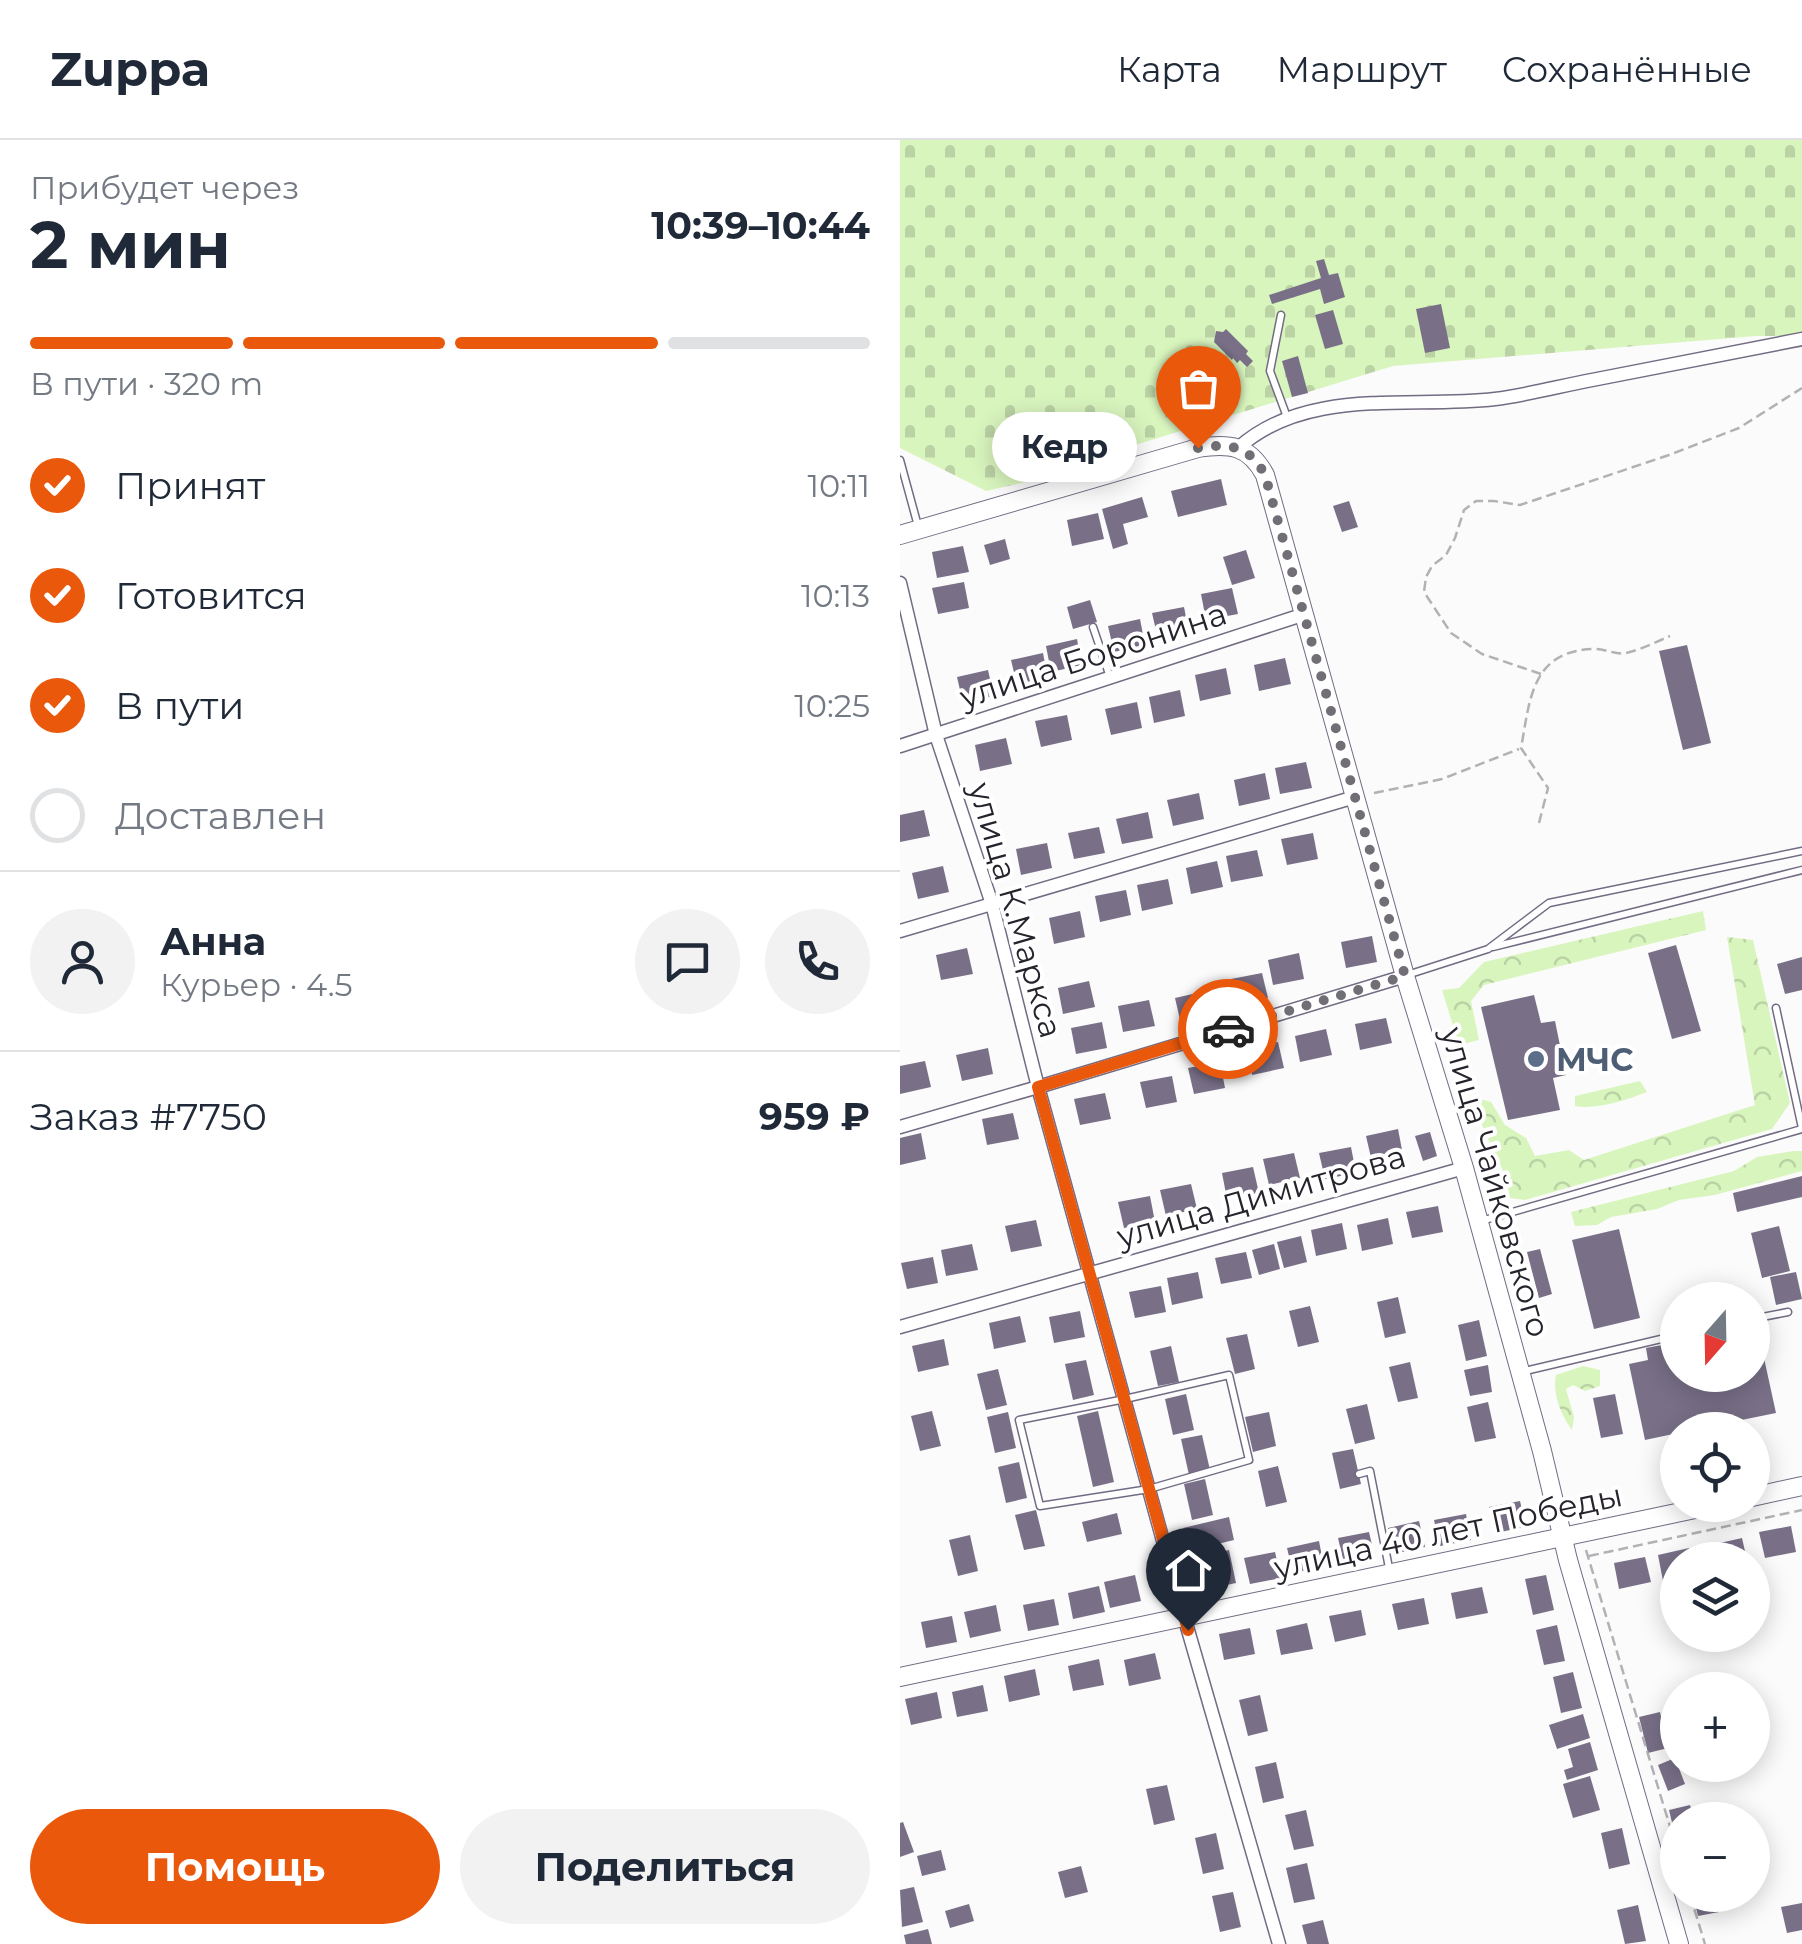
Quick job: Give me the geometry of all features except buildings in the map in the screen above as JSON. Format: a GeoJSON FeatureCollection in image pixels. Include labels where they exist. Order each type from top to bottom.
{"type":"FeatureCollection","features":[{"type":"Feature","properties":{"kind":"street"},"geometry":{"type":"LineString","coordinates":[[900,535],[1198,448],[1238,448],[1275,422],[1312,410],[1495,399],[1802,339]]}},
{"type":"Feature","properties":{"kind":"street","name":"улица Чайковского"},"geometry":{"type":"LineString","coordinates":[[1238,448],[1258,463],[1265,475],[1405,976],[1464,1168],[1562,1538],[1679,1944]]}},
{"type":"Feature","properties":{"kind":"street","name":"улица К.Маркса"},"geometry":{"type":"LineString","coordinates":[[900,583],[936,735],[992,904],[1124,1400],[1278,1944]]}},
{"type":"Feature","properties":{"kind":"street","name":"улица Боронина"},"geometry":{"type":"LineString","coordinates":[[900,746],[1302,614]]}},
{"type":"Feature","properties":{"kind":"street"},"geometry":{"type":"LineString","coordinates":[[900,931],[1354,798]]}},
{"type":"Feature","properties":{"kind":"street"},"geometry":{"type":"LineString","coordinates":[[900,1126],[1405,976]]}},
{"type":"Feature","properties":{"kind":"street","name":"улица Димитрова"},"geometry":{"type":"LineString","coordinates":[[900,1327],[1464,1168]]}},
{"type":"Feature","properties":{"kind":"street"},"geometry":{"type":"LineString","coordinates":[[1770,1492],[1802,1486]]}},
{"type":"Feature","properties":{"kind":"street","name":"улица 40 лет Победы"},"geometry":{"type":"LineString","coordinates":[[900,1677],[1660,1517]]}},
{"type":"Feature","properties":{"kind":"lane"},"geometry":{"type":"LineString","coordinates":[[1281,315],[1270,371],[1288,418]]}},
{"type":"Feature","properties":{"kind":"lane"},"geometry":{"type":"LineString","coordinates":[[900,460],[919,529]]}},
{"type":"Feature","properties":{"kind":"lane"},"geometry":{"type":"LineString","coordinates":[[1092,627],[1110,678]]}},
{"type":"Feature","properties":{"kind":"lane"},"geometry":{"type":"LineString","coordinates":[[1488,949],[1549,903],[1802,852]]}},
{"type":"Feature","properties":{"kind":"lane"},"geometry":{"type":"LineString","coordinates":[[1405,976],[1488,949],[1802,870]]}},
{"type":"Feature","properties":{"kind":"lane"},"geometry":{"type":"LineString","coordinates":[[1479,1222],[1802,1129],[1776,1008]]}},
{"type":"Feature","properties":{"kind":"lane"},"geometry":{"type":"LineString","coordinates":[[1770,1316],[1788,1312]]}},
{"type":"Feature","properties":{"kind":"lane"},"geometry":{"type":"LineString","coordinates":[[1518,1373],[1660,1340]]}},
{"type":"Feature","properties":{"kind":"lane"},"geometry":{"type":"LineString","coordinates":[[1230,1375],[1249,1460],[1149,1489],[1040,1506],[1019,1420],[1124,1400],[1230,1375]]}},
{"type":"Feature","properties":{"kind":"lane"},"geometry":{"type":"LineString","coordinates":[[1358,1474],[1370,1470],[1390,1574]]}},
{"type":"Feature","properties":{"kind":"path"},"geometry":{"type":"LineString","coordinates":[[1541,674],[1482,654],[1451,633],[1424,592],[1432,566],[1456,538],[1464,510],[1476,501],[1520,505],[1669,455],[1738,428],[1802,388]]}},
{"type":"Feature","properties":{"kind":"path"},"geometry":{"type":"LineString","coordinates":[[1539,823],[1548,788],[1520,748],[1533,685],[1546,667],[1566,655],[1595,649],[1624,654],[1670,636]]}},
{"type":"Feature","properties":{"kind":"path"},"geometry":{"type":"LineString","coordinates":[[1354,798],[1442,779],[1520,748]]}},
{"type":"Feature","properties":{"kind":"path"},"geometry":{"type":"LineString","coordinates":[[1587,1556],[1802,1510]]}},
{"type":"Feature","properties":{"kind":"path"},"geometry":{"type":"LineString","coordinates":[[1583,1534],[1662,1802]]}},
{"type":"Feature","properties":{"kind":"path"},"geometry":{"type":"LineString","coordinates":[[1695,1912],[1705,1944]]}},
{"type":"Feature","properties":{"kind":"green space"},"geometry":{"type":"Polygon","coordinates":[[[900,140],[1802,140],[1802,336],[1756,336],[1393,366],[1132,446],[1102,419],[1034,480],[986,491],[900,448],[900,140]]]}},
{"type":"Feature","properties":{"kind":"green space"},"geometry":{"type":"Polygon","coordinates":[[[1703,911],[1706,930],[1484,985],[1471,1001],[1479,1040],[1459,1045],[1442,990],[1459,988],[1484,962],[1703,911]]]}},
{"type":"Feature","properties":{"kind":"green space"},"geometry":{"type":"Polygon","coordinates":[[[1727,937],[1753,940],[1790,1103],[1772,1129],[1525,1200],[1510,1198],[1483,1126],[1477,1098],[1491,1102],[1505,1125],[1526,1138],[1535,1156],[1569,1150],[1584,1160],[1755,1105],[1727,937]]]}},
{"type":"Feature","properties":{"kind":"green space"},"geometry":{"type":"Polygon","coordinates":[[[1640,1081],[1647,1092],[1602,1105],[1575,1106],[1575,1096],[1640,1081]]]}},
{"type":"Feature","properties":{"kind":"green space"},"geometry":{"type":"Polygon","coordinates":[[[1802,1151],[1802,1171],[1611,1217],[1597,1225],[1575,1226],[1571,1212],[1734,1171],[1757,1157],[1802,1151]]]}},
{"type":"Feature","properties":{"kind":"green space"},"geometry":{"type":"Polygon","coordinates":[[[1583,1366],[1600,1370],[1600,1386],[1585,1391],[1573,1385],[1566,1389],[1574,1417],[1572,1430],[1558,1404],[1556,1375],[1583,1366]]]}},
{"type":"Feature","properties":{"kind":"way so far"},"geometry":{"type":"LineString","coordinates":[[1198,448],[1238,448],[1249,454],[1265,475],[1405,976],[1228,1029]]}},
{"type":"Feature","properties":{"kind":"place","name":"Кедр"},"geometry":{"type":"Point","coordinates":[1198,448]}},
{"type":"Feature","properties":{"kind":"place","name":"МЧС"},"geometry":{"type":"Point","coordinates":[1536,1059]}},
{"type":"Feature","properties":{"kind":"route"},"geometry":{"type":"LineString","coordinates":[[1188,1630],[1038,1087],[1228,1029]]}}]}
